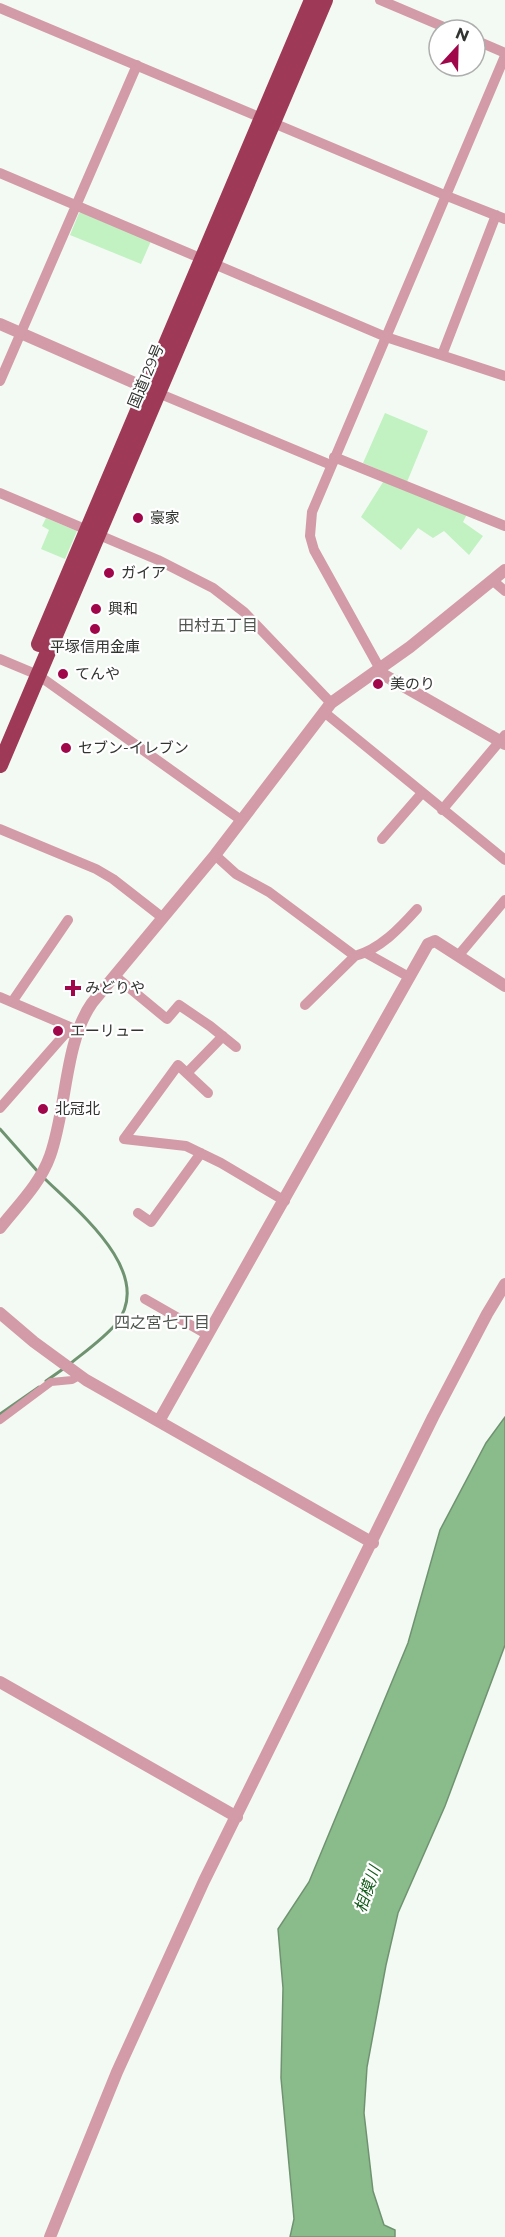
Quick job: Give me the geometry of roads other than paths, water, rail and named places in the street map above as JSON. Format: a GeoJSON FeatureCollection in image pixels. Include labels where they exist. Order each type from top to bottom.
{"type":"FeatureCollection","features":[{"type":"Feature","properties":{"kind":"highway","name":"国道129号"},"geometry":{"type":"LineString","coordinates":[[0,765],[33,673],[267,120],[312,0]]}},
{"type":"Feature","properties":{"kind":"highway","name":"国道129号"},"geometry":{"type":"LineString","coordinates":[[267,120],[325,0]]}},
{"type":"Feature","properties":{"kind":"highway","name":"国道129号"},"geometry":{"type":"LineString","coordinates":[[0,736],[33,673]]}},
{"type":"Feature","properties":{"kind":"street"},"geometry":{"type":"LineString","coordinates":[[380,0],[427,20]]}},
{"type":"Feature","properties":{"kind":"street"},"geometry":{"type":"LineString","coordinates":[[0,8],[500,217],[442,355]]}},
{"type":"Feature","properties":{"kind":"street"},"geometry":{"type":"LineString","coordinates":[[442,810],[503,740],[384,675],[332,584],[314,550],[310,536],[312,512],[505,55],[487,46]]}},
{"type":"Feature","properties":{"kind":"street"},"geometry":{"type":"LineString","coordinates":[[0,381],[78,206],[137,65]]}},
{"type":"Feature","properties":{"kind":"street"},"geometry":{"type":"LineString","coordinates":[[0,173],[386,337],[505,376]]}},
{"type":"Feature","properties":{"kind":"street"},"geometry":{"type":"LineString","coordinates":[[0,324],[153,390],[505,526]]}},
{"type":"Feature","properties":{"kind":"street"},"geometry":{"type":"LineString","coordinates":[[0,493],[158,560],[213,588],[244,612],[327,708],[422,793],[505,860]]}},
{"type":"Feature","properties":{"kind":"street"},"geometry":{"type":"LineString","coordinates":[[0,1227],[41,1175],[58,1128],[77,1030],[92,1003],[215,855],[327,708],[505,570]]}},
{"type":"Feature","properties":{"kind":"street"},"geometry":{"type":"LineString","coordinates":[[492,580],[505,591]]}},
{"type":"Feature","properties":{"kind":"street"},"geometry":{"type":"LineString","coordinates":[[0,659],[33,673],[241,820]]}},
{"type":"Feature","properties":{"kind":"street"},"geometry":{"type":"LineString","coordinates":[[382,838],[422,793]]}},
{"type":"Feature","properties":{"kind":"street"},"geometry":{"type":"LineString","coordinates":[[0,829],[96,869],[113,879],[163,918]]}},
{"type":"Feature","properties":{"kind":"street"},"geometry":{"type":"LineString","coordinates":[[215,855],[236,874],[269,892],[355,956]]}},
{"type":"Feature","properties":{"kind":"street"},"geometry":{"type":"LineString","coordinates":[[458,956],[505,900]]}},
{"type":"Feature","properties":{"kind":"street"},"geometry":{"type":"LineString","coordinates":[[305,1005],[355,956],[366,953],[370,948],[385,942],[417,909]]}},
{"type":"Feature","properties":{"kind":"street"},"geometry":{"type":"LineString","coordinates":[[12,1002],[68,920]]}},
{"type":"Feature","properties":{"kind":"street"},"geometry":{"type":"LineString","coordinates":[[159,1421],[428,944],[435,941],[503,981]]}},
{"type":"Feature","properties":{"kind":"street"},"geometry":{"type":"LineString","coordinates":[[366,953],[409,977]]}},
{"type":"Feature","properties":{"kind":"street"},"geometry":{"type":"LineString","coordinates":[[115,976],[167,1019],[179,1005],[236,1047]]}},
{"type":"Feature","properties":{"kind":"street"},"geometry":{"type":"LineString","coordinates":[[0,997],[77,1030]]}},
{"type":"Feature","properties":{"kind":"street"},"geometry":{"type":"LineString","coordinates":[[0,1108],[65,1034],[77,1030]]}},
{"type":"Feature","properties":{"kind":"street"},"geometry":{"type":"LineString","coordinates":[[187,1072],[223,1036]]}},
{"type":"Feature","properties":{"kind":"street"},"geometry":{"type":"LineString","coordinates":[[208,1093],[178,1065],[124,1138],[186,1146],[285,1201]]}},
{"type":"Feature","properties":{"kind":"street"},"geometry":{"type":"LineString","coordinates":[[138,1213],[151,1222],[201,1153]]}},
{"type":"Feature","properties":{"kind":"street"},"geometry":{"type":"LineString","coordinates":[[50,2237],[117,2072],[204,1881],[433,1417],[505,1284]]}},
{"type":"Feature","properties":{"kind":"street"},"geometry":{"type":"LineString","coordinates":[[145,1299],[208,1335]]}},
{"type":"Feature","properties":{"kind":"street"},"geometry":{"type":"LineString","coordinates":[[0,1313],[76,1373],[372,1543]]}},
{"type":"Feature","properties":{"kind":"street"},"geometry":{"type":"LineString","coordinates":[[0,1420],[51,1383],[72,1380],[76,1373]]}},
{"type":"Feature","properties":{"kind":"street"},"geometry":{"type":"LineString","coordinates":[[0,1682],[237,1817]]}},
{"type":"Feature","properties":{"kind":"water","name":"相模川"},"geometry":{"type":"Polygon","coordinates":[[[505,1417],[505,1645],[445,1806],[398,1913],[367,2067],[364,2113],[373,2191],[384,2225],[395,2230],[395,2237],[290,2237],[294,2219],[281,2078],[283,1988],[278,1929],[309,1882],[408,1643],[440,1530],[486,1443],[505,1417]]]}},
{"type":"Feature","properties":{"kind":"waterway"},"geometry":{"type":"LineString","coordinates":[[0,1129],[39,1173]]}},
{"type":"Feature","properties":{"kind":"waterway"},"geometry":{"type":"LineString","coordinates":[[43,1177],[74,1206],[107,1243],[119,1264],[126,1284],[126,1304],[116,1324],[71,1363]]}},
{"type":"Feature","properties":{"kind":"waterway"},"geometry":{"type":"LineString","coordinates":[[46,1381],[63,1369]]}},
{"type":"Feature","properties":{"kind":"waterway"},"geometry":{"type":"LineString","coordinates":[[0,1414],[39,1387]]}},
{"type":"Feature","properties":{"kind":"place","name":"豪家"},"geometry":{"type":"Point","coordinates":[138,518]}},
{"type":"Feature","properties":{"kind":"place","name":"ガイア"},"geometry":{"type":"Point","coordinates":[109,573]}},
{"type":"Feature","properties":{"kind":"place","name":"興和"},"geometry":{"type":"Point","coordinates":[96,609]}},
{"type":"Feature","properties":{"kind":"place","name":"平塚信用金庫"},"geometry":{"type":"Point","coordinates":[95,629]}},
{"type":"Feature","properties":{"kind":"place","name":"てんや"},"geometry":{"type":"Point","coordinates":[63,674]}},
{"type":"Feature","properties":{"kind":"place","name":"美のり"},"geometry":{"type":"Point","coordinates":[378,684]}},
{"type":"Feature","properties":{"kind":"place","name":"セブン-イレブン"},"geometry":{"type":"Point","coordinates":[66,748]}},
{"type":"Feature","properties":{"kind":"place","name":"みどりや"},"geometry":{"type":"Point","coordinates":[73,988]}},
{"type":"Feature","properties":{"kind":"place","name":"エーリュー"},"geometry":{"type":"Point","coordinates":[58,1031]}},
{"type":"Feature","properties":{"kind":"place","name":"北冠北"},"geometry":{"type":"Point","coordinates":[43,1109]}},
{"type":"Feature","properties":{"kind":"district","name":"田村五丁目"},"geometry":{"type":"Point","coordinates":[218,625]}},
{"type":"Feature","properties":{"kind":"district","name":"四之宮七丁目"},"geometry":{"type":"Point","coordinates":[162,1322]}}]}
